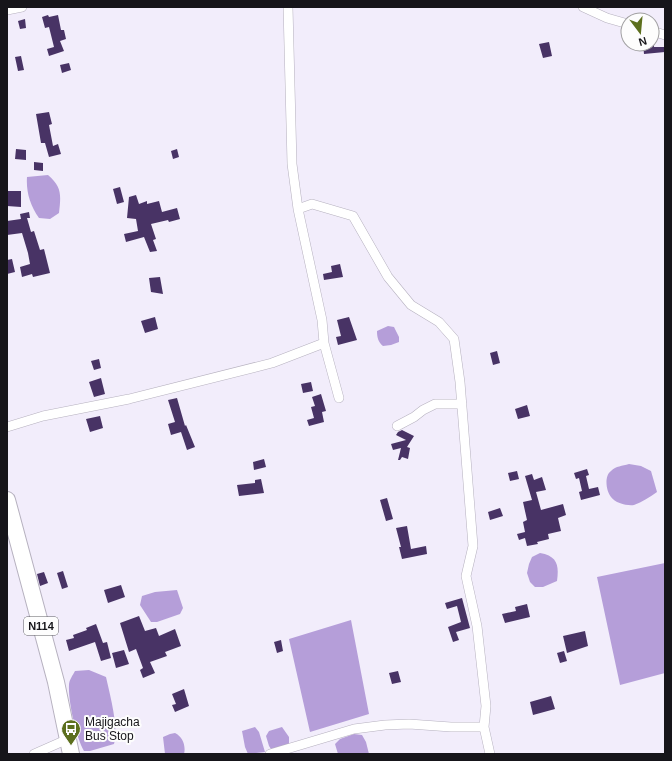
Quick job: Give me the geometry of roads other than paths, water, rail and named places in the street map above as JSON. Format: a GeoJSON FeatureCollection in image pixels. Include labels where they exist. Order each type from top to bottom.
{"type":"FeatureCollection","features":[{"type":"Feature","properties":{"kind":"highway","name":"N114"},"geometry":{"type":"LineString","coordinates":[[7,500],[56,682],[69,746]]}},
{"type":"Feature","properties":{"kind":"street"},"geometry":{"type":"LineString","coordinates":[[7,10],[22,7]]}},
{"type":"Feature","properties":{"kind":"street"},"geometry":{"type":"LineString","coordinates":[[288,7],[292,164],[298,209],[322,320],[324,343],[339,398]]}},
{"type":"Feature","properties":{"kind":"street"},"geometry":{"type":"LineString","coordinates":[[583,7],[607,18],[620,22]]}},
{"type":"Feature","properties":{"kind":"street"},"geometry":{"type":"LineString","coordinates":[[298,209],[312,204],[353,216],[388,276],[411,305],[439,322],[454,339],[460,382],[473,546],[466,576],[477,626],[486,706],[484,727],[490,754]]}},
{"type":"Feature","properties":{"kind":"street"},"geometry":{"type":"LineString","coordinates":[[7,427],[43,416],[129,398],[272,363],[324,343]]}},
{"type":"Feature","properties":{"kind":"street"},"geometry":{"type":"LineString","coordinates":[[397,426],[435,404],[462,404]]}},
{"type":"Feature","properties":{"kind":"street"},"geometry":{"type":"LineString","coordinates":[[270,754],[354,729],[409,724],[451,727],[484,727]]}},
{"type":"Feature","properties":{"kind":"street"},"geometry":{"type":"LineString","coordinates":[[34,754],[69,746]]}},
{"type":"Feature","properties":{"kind":"place","name":"Majigacha Bus Stop"},"geometry":{"type":"Point","coordinates":[71,746]}}]}
